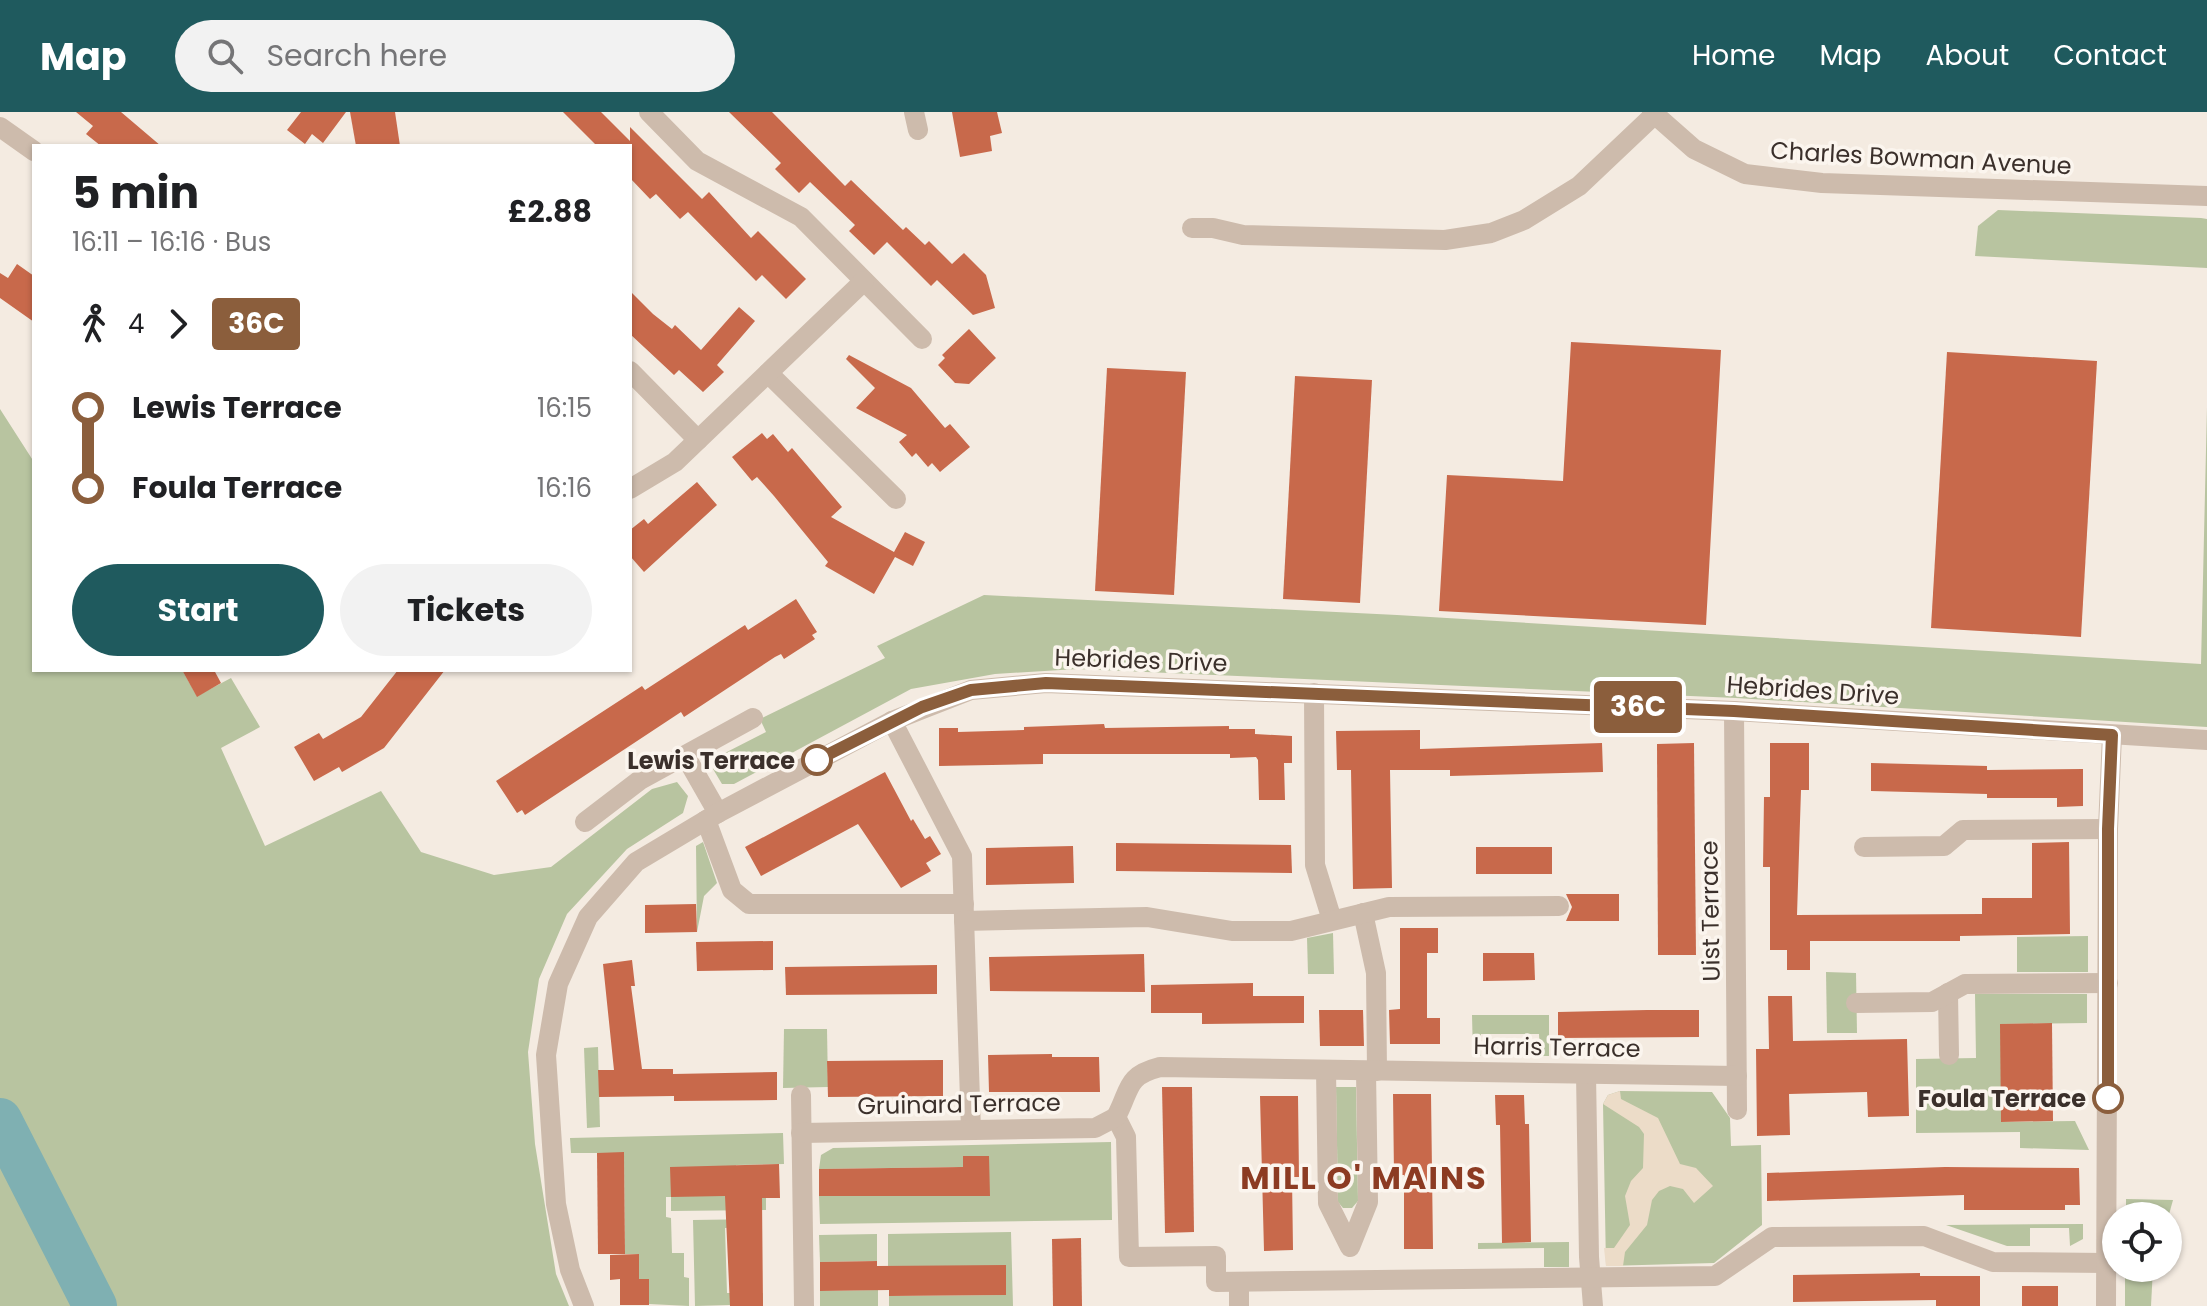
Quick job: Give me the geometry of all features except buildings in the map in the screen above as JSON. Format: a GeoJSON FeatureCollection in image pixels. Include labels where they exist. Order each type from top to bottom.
{"type":"FeatureCollection","features":[{"type":"Feature","properties":{"kind":"street"},"geometry":{"type":"LineString","coordinates":[[649,112],[697,161],[801,217],[922,339]]}},
{"type":"Feature","properties":{"kind":"street"},"geometry":{"type":"LineString","coordinates":[[1192,228],[1213,228],[1243,235],[1445,240],[1491,233],[1524,220],[1579,186],[1653,113]]}},
{"type":"Feature","properties":{"kind":"street","name":"Charles Bowman Avenue"},"geometry":{"type":"LineString","coordinates":[[1653,113],[1694,149],[1745,174],[1822,183],[2207,196]]}},
{"type":"Feature","properties":{"kind":"street"},"geometry":{"type":"LineString","coordinates":[[0,127],[32,150]]}},
{"type":"Feature","properties":{"kind":"street"},"geometry":{"type":"LineString","coordinates":[[632,488],[675,462],[864,281]]}},
{"type":"Feature","properties":{"kind":"street"},"geometry":{"type":"LineString","coordinates":[[632,373],[698,440]]}},
{"type":"Feature","properties":{"kind":"street"},"geometry":{"type":"LineString","coordinates":[[768,373],[896,499]]}},
{"type":"Feature","properties":{"kind":"street","name":"Hebrides Drive"},"geometry":{"type":"LineString","coordinates":[[584,1306],[570,1270],[556,1204],[546,1055],[558,984],[588,917],[636,862],[712,817],[892,721],[971,690],[1046,683],[1314,693],[1734,711],[2207,740]]}},
{"type":"Feature","properties":{"kind":"street"},"geometry":{"type":"LineString","coordinates":[[1314,693],[1315,865],[1332,920]]}},
{"type":"Feature","properties":{"kind":"street","name":"Uist Terrace"},"geometry":{"type":"LineString","coordinates":[[1734,711],[1737,1110]]}},
{"type":"Feature","properties":{"kind":"street"},"geometry":{"type":"LineString","coordinates":[[585,822],[640,780],[753,718]]}},
{"type":"Feature","properties":{"kind":"street"},"geometry":{"type":"LineString","coordinates":[[892,721],[962,856],[971,1130]]}},
{"type":"Feature","properties":{"kind":"street"},"geometry":{"type":"LineString","coordinates":[[2106,1202],[2108,829],[2112,735]]}},
{"type":"Feature","properties":{"kind":"street"},"geometry":{"type":"LineString","coordinates":[[686,757],[712,817],[732,890],[749,904],[1147,917],[1247,931],[1291,931],[1389,907],[1559,906]]}},
{"type":"Feature","properties":{"kind":"street"},"geometry":{"type":"LineString","coordinates":[[1864,847],[1944,846],[1963,830],[2108,829]]}},
{"type":"Feature","properties":{"kind":"street"},"geometry":{"type":"LineString","coordinates":[[1350,1281],[1350,1247],[1368,1202],[1376,973],[1363,913]]}},
{"type":"Feature","properties":{"kind":"street"},"geometry":{"type":"LineString","coordinates":[[1856,1003],[1932,1002],[1965,984],[2108,983]]}},
{"type":"Feature","properties":{"kind":"street"},"geometry":{"type":"LineString","coordinates":[[1948,993],[1949,1055]]}},
{"type":"Feature","properties":{"kind":"street","name":"Harris Terrace"},"geometry":{"type":"LineString","coordinates":[[1116,1117],[1129,1084],[1141,1072],[1160,1067],[1737,1076]]}},
{"type":"Feature","properties":{"kind":"street"},"geometry":{"type":"LineString","coordinates":[[1326,1070],[1328,1203],[1350,1247]]}},
{"type":"Feature","properties":{"kind":"street"},"geometry":{"type":"LineString","coordinates":[[1586,1074],[1589,1257],[1593,1306]]}},
{"type":"Feature","properties":{"kind":"street"},"geometry":{"type":"LineString","coordinates":[[801,1095],[804,1306]]}},
{"type":"Feature","properties":{"kind":"street"},"geometry":{"type":"LineString","coordinates":[[1116,1117],[1126,1137],[1129,1257],[1216,1256],[1216,1282],[1715,1276],[1772,1237],[1924,1236],[1993,1262],[2102,1263]]}},
{"type":"Feature","properties":{"kind":"street","name":"Gruinard Terrace"},"geometry":{"type":"LineString","coordinates":[[801,1133],[1095,1128],[1116,1117]]}},
{"type":"Feature","properties":{"kind":"street"},"geometry":{"type":"LineString","coordinates":[[1239,1282],[1239,1306]]}},
{"type":"Feature","properties":{"kind":"street"},"geometry":{"type":"LineString","coordinates":[[2106,1282],[2106,1306]]}},
{"type":"Feature","properties":{"kind":"green space"},"geometry":{"type":"Polygon","coordinates":[[[1998,210],[2207,219],[2207,268],[1975,256],[1978,226],[1998,210]]]}},
{"type":"Feature","properties":{"kind":"green space"},"geometry":{"type":"Polygon","coordinates":[[[2207,407],[2207,727],[1736,698],[1077,669],[995,674],[911,689],[734,784],[722,784],[713,769],[717,757],[766,732],[760,719],[885,658],[877,646],[984,595],[1397,615],[2201,664],[2207,407]]]}},
{"type":"Feature","properties":{"kind":"green space"},"geometry":{"type":"Polygon","coordinates":[[[0,409],[32,459],[32,672],[183,672],[197,696],[231,678],[260,727],[221,748],[265,846],[381,791],[421,852],[494,875],[551,867],[652,789],[677,782],[688,796],[683,813],[627,849],[567,914],[539,979],[528,1052],[535,1144],[556,1274],[569,1306],[0,1306],[0,409]]]}},
{"type":"Feature","properties":{"kind":"green space"},"geometry":{"type":"Polygon","coordinates":[[[703,842],[717,883],[704,896],[697,932],[696,846],[703,842]]]}},
{"type":"Feature","properties":{"kind":"green space"},"geometry":{"type":"Polygon","coordinates":[[[1333,933],[1334,974],[1308,974],[1307,938],[1333,933]]]}},
{"type":"Feature","properties":{"kind":"green space"},"geometry":{"type":"Polygon","coordinates":[[[2088,936],[2088,972],[2017,972],[2017,937],[2088,936]]]}},
{"type":"Feature","properties":{"kind":"green space"},"geometry":{"type":"Polygon","coordinates":[[[1826,972],[1856,973],[1857,1033],[1827,1033],[1826,972]]]}},
{"type":"Feature","properties":{"kind":"green space"},"geometry":{"type":"Polygon","coordinates":[[[1975,994],[2087,994],[2087,1023],[2001,1024],[2002,1122],[2075,1121],[2089,1150],[2020,1148],[2020,1132],[1916,1133],[1916,1059],[1976,1058],[1975,994]]]}},
{"type":"Feature","properties":{"kind":"green space"},"geometry":{"type":"Polygon","coordinates":[[[1472,1015],[1549,1015],[1549,1056],[1540,1056],[1539,1034],[1481,1034],[1481,1056],[1473,1055],[1472,1015]]]}},
{"type":"Feature","properties":{"kind":"green space"},"geometry":{"type":"Polygon","coordinates":[[[784,1029],[827,1029],[828,1087],[783,1088],[784,1029]]]}},
{"type":"Feature","properties":{"kind":"green space"},"geometry":{"type":"Polygon","coordinates":[[[598,1047],[600,1127],[587,1128],[584,1048],[598,1047]]]}},
{"type":"Feature","properties":{"kind":"green space"},"geometry":{"type":"Polygon","coordinates":[[[1336,1087],[1356,1087],[1358,1201],[1352,1208],[1343,1208],[1338,1202],[1336,1087]]]}},
{"type":"Feature","properties":{"kind":"green space"},"geometry":{"type":"Polygon","coordinates":[[[1620,1091],[1712,1092],[1730,1118],[1731,1146],[1761,1145],[1762,1225],[1714,1263],[1606,1266],[1603,1104],[1608,1095],[1620,1091]]]}},
{"type":"Feature","properties":{"kind":"green space"},"geometry":{"type":"Polygon","coordinates":[[[783,1133],[784,1164],[736,1165],[736,1198],[766,1198],[766,1210],[671,1211],[671,1197],[666,1197],[666,1217],[671,1218],[672,1253],[684,1253],[684,1277],[689,1278],[689,1306],[649,1304],[649,1280],[639,1279],[639,1254],[625,1254],[624,1153],[571,1153],[570,1138],[783,1133]]]}},
{"type":"Feature","properties":{"kind":"green space"},"geometry":{"type":"Polygon","coordinates":[[[1111,1142],[1112,1220],[820,1224],[819,1196],[959,1167],[819,1169],[821,1155],[833,1148],[1111,1142]]]}},
{"type":"Feature","properties":{"kind":"green space"},"geometry":{"type":"Polygon","coordinates":[[[2126,1199],[2173,1200],[2172,1202],[2126,1202],[2126,1199]]]}},
{"type":"Feature","properties":{"kind":"green space"},"geometry":{"type":"Polygon","coordinates":[[[762,1219],[762,1226],[725,1228],[727,1293],[763,1293],[763,1304],[695,1306],[693,1220],[762,1219]]]}},
{"type":"Feature","properties":{"kind":"green space"},"geometry":{"type":"Polygon","coordinates":[[[2083,1224],[2083,1239],[2070,1246],[2069,1228],[2030,1228],[2030,1246],[2007,1246],[1946,1225],[2083,1224]]]}},
{"type":"Feature","properties":{"kind":"green space"},"geometry":{"type":"Polygon","coordinates":[[[1011,1232],[1013,1306],[889,1306],[889,1296],[1005,1295],[888,1266],[888,1234],[1011,1232]]]}},
{"type":"Feature","properties":{"kind":"green space"},"geometry":{"type":"Polygon","coordinates":[[[877,1234],[877,1261],[820,1262],[819,1235],[877,1234]]]}},
{"type":"Feature","properties":{"kind":"green space"},"geometry":{"type":"Polygon","coordinates":[[[1569,1242],[1569,1267],[1544,1267],[1544,1248],[1478,1249],[1478,1243],[1569,1242]]]}},
{"type":"Feature","properties":{"kind":"green space"},"geometry":{"type":"Polygon","coordinates":[[[2125,1282],[2152,1282],[2151,1306],[2125,1306],[2125,1282]]]}},
{"type":"Feature","properties":{"kind":"green space"},"geometry":{"type":"Polygon","coordinates":[[[878,1290],[878,1306],[820,1306],[820,1291],[878,1290]]]}},
{"type":"Feature","properties":{"kind":"shaded area"},"geometry":{"type":"Polygon","coordinates":[[[1620,1091],[1621,1099],[1658,1118],[1680,1164],[1696,1168],[1713,1186],[1694,1203],[1683,1189],[1670,1186],[1659,1191],[1652,1200],[1647,1225],[1625,1252],[1623,1266],[1606,1266],[1604,1248],[1614,1248],[1630,1225],[1625,1196],[1631,1181],[1643,1168],[1644,1134],[1639,1127],[1603,1104],[1608,1095],[1620,1091]]]}},
{"type":"Feature","properties":{"kind":"waterway"},"geometry":{"type":"LineString","coordinates":[[0,1120],[95,1306]]}},
{"type":"Feature","properties":{"kind":"bus line","name":"36C"},"geometry":{"type":"LineString","coordinates":[[817,760],[922,707],[971,690],[1046,683],[1734,711],[2112,735],[2108,829],[2108,1098]]}},
{"type":"Feature","properties":{"kind":"place","name":"Lewis Terrace"},"geometry":{"type":"Point","coordinates":[817,760]}},
{"type":"Feature","properties":{"kind":"place","name":"Foula Terrace"},"geometry":{"type":"Point","coordinates":[2108,1098]}},
{"type":"Feature","properties":{"kind":"district","name":"MILL O' MAINS"},"geometry":{"type":"Point","coordinates":[1364,1177]}}]}
